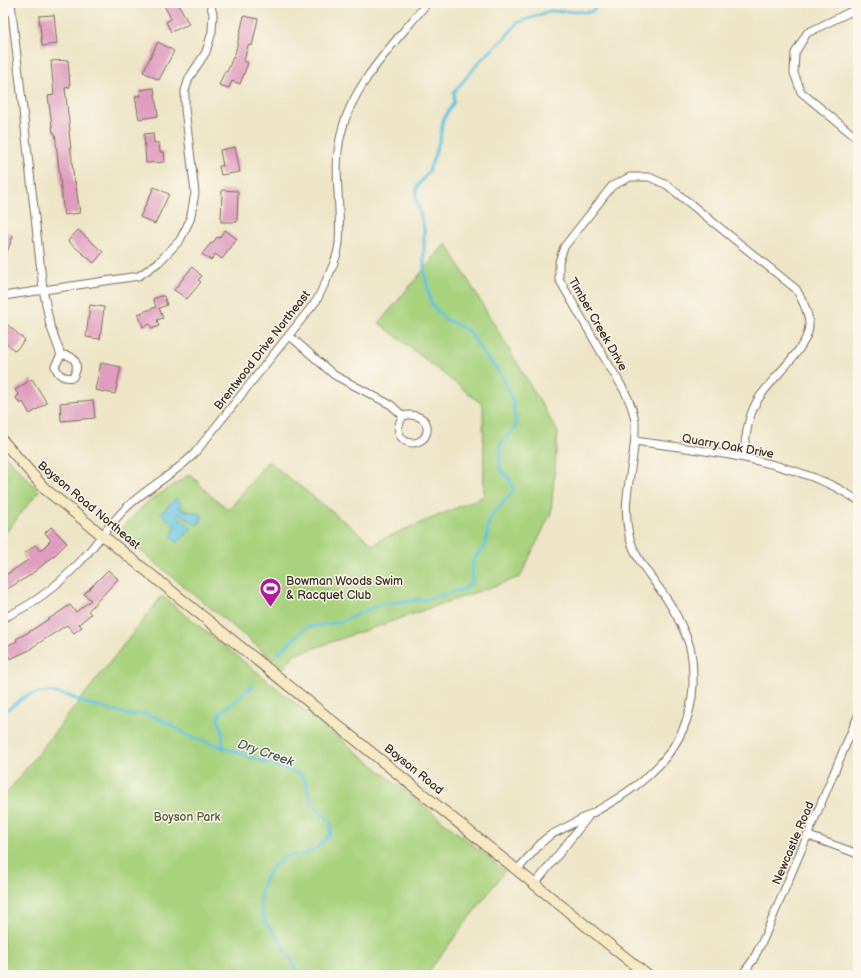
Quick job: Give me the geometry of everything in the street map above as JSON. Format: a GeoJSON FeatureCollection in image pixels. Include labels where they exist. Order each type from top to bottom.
{"type":"FeatureCollection","features":[{"type":"Feature","properties":{"kind":"street"},"geometry":{"type":"LineString","coordinates":[[11,3],[43,289],[50,325],[61,355]]}},
{"type":"Feature","properties":{"kind":"street"},"geometry":{"type":"LineString","coordinates":[[3,296],[139,276],[159,262],[180,240],[190,220],[195,194],[185,109],[185,91],[189,78],[206,52],[212,32],[213,14],[210,3]]}},
{"type":"Feature","properties":{"kind":"street","name":"Brentwood Drive Northeast"},"geometry":{"type":"LineString","coordinates":[[3,618],[18,612],[55,585],[79,563],[126,508],[137,498],[164,480],[194,454],[290,336],[317,300],[331,271],[339,244],[340,209],[336,174],[341,134],[351,102],[367,79],[427,3]]}},
{"type":"Feature","properties":{"kind":"street"},"geometry":{"type":"LineString","coordinates":[[858,8],[807,33],[795,53],[794,73],[801,92],[858,139]]}},
{"type":"Feature","properties":{"kind":"street","name":"Timber Creek Drive"},"geometry":{"type":"LineString","coordinates":[[518,870],[542,842],[644,781],[656,770],[670,753],[683,729],[692,697],[694,666],[687,638],[668,601],[632,549],[625,518],[628,479],[635,441],[632,405],[560,279],[559,262],[564,247],[612,186],[630,177],[649,177],[668,185],[796,289],[804,303],[808,332],[801,345],[757,400],[749,420],[743,457]]}},
{"type":"Feature","properties":{"kind":"street"},"geometry":{"type":"LineString","coordinates":[[290,336],[334,375],[391,405],[403,416]]}},
{"type":"Feature","properties":{"kind":"street"},"geometry":{"type":"LineString","coordinates":[[410,414],[418,416],[426,423],[427,432],[423,439],[413,444],[405,442],[400,435],[398,425],[403,416],[410,414]]}},
{"type":"Feature","properties":{"kind":"street","name":"Boyson Road Northeast"},"geometry":{"type":"LineString","coordinates":[[3,441],[26,470],[45,489],[163,584]]}},
{"type":"Feature","properties":{"kind":"street","name":"Quarry Oak Drive"},"geometry":{"type":"LineString","coordinates":[[635,441],[743,457],[784,468],[829,484],[858,500]]}},
{"type":"Feature","properties":{"kind":"street","name":"Boyson Road"},"geometry":{"type":"LineString","coordinates":[[163,584],[647,975]]}},
{"type":"Feature","properties":{"kind":"street","name":"Newcastle Road"},"geometry":{"type":"LineString","coordinates":[[742,975],[753,960],[764,938],[809,836],[858,716]]}},
{"type":"Feature","properties":{"kind":"street","name":"Timber Creek Drive"},"geometry":{"type":"LineString","coordinates":[[535,884],[590,814]]}},
{"type":"Feature","properties":{"kind":"street"},"geometry":{"type":"LineString","coordinates":[[809,836],[858,854]]}},
{"type":"Feature","properties":{"kind":"green space"},"geometry":{"type":"Polygon","coordinates":[[[446,243],[558,432],[551,513],[520,577],[294,655],[284,668],[126,539],[122,528],[145,504],[190,474],[209,494],[229,510],[268,461],[374,545],[378,541],[484,496],[483,405],[379,323],[446,243]]]}},
{"type":"Feature","properties":{"kind":"green space"},"geometry":{"type":"Polygon","coordinates":[[[3,453],[39,491],[3,536],[3,453]]]}},
{"type":"Feature","properties":{"kind":"green space","name":"Boyson Park"},"geometry":{"type":"Polygon","coordinates":[[[162,596],[505,871],[426,975],[3,975],[3,798],[162,596]]]}},
{"type":"Feature","properties":{"kind":"water"},"geometry":{"type":"Polygon","coordinates":[[[176,498],[182,504],[180,509],[201,514],[202,516],[200,523],[196,525],[179,513],[178,515],[192,529],[177,543],[171,537],[175,527],[161,513],[176,498]]]}},
{"type":"Feature","properties":{"kind":"building"},"geometry":{"type":"Polygon","coordinates":[[[163,3],[178,3],[189,24],[171,32],[166,22],[171,19],[163,3]]]}},
{"type":"Feature","properties":{"kind":"building"},"geometry":{"type":"Polygon","coordinates":[[[54,15],[57,44],[42,46],[39,16],[54,15]]]}},
{"type":"Feature","properties":{"kind":"building"},"geometry":{"type":"Polygon","coordinates":[[[244,16],[258,19],[252,46],[248,45],[244,61],[248,63],[240,84],[232,81],[229,88],[219,85],[225,71],[227,72],[233,57],[234,58],[244,16]]]}},
{"type":"Feature","properties":{"kind":"building"},"geometry":{"type":"Polygon","coordinates":[[[158,42],[174,51],[159,80],[143,72],[158,42]]]}},
{"type":"Feature","properties":{"kind":"building"},"geometry":{"type":"Polygon","coordinates":[[[68,60],[70,87],[65,88],[74,181],[80,213],[64,215],[55,133],[53,133],[48,96],[54,95],[51,61],[68,60]]]}},
{"type":"Feature","properties":{"kind":"building"},"geometry":{"type":"Polygon","coordinates":[[[154,88],[158,116],[139,119],[135,96],[141,96],[140,90],[154,88]]]}},
{"type":"Feature","properties":{"kind":"building"},"geometry":{"type":"Polygon","coordinates":[[[153,133],[154,143],[159,143],[160,152],[164,152],[165,162],[146,163],[144,134],[153,133]]]}},
{"type":"Feature","properties":{"kind":"building"},"geometry":{"type":"Polygon","coordinates":[[[235,147],[240,172],[221,175],[219,166],[223,166],[220,150],[235,147]]]}},
{"type":"Feature","properties":{"kind":"building"},"geometry":{"type":"Polygon","coordinates":[[[154,187],[169,194],[155,224],[140,217],[154,187]]]}},
{"type":"Feature","properties":{"kind":"building"},"geometry":{"type":"Polygon","coordinates":[[[222,190],[238,191],[237,222],[221,222],[222,190]]]}},
{"type":"Feature","properties":{"kind":"building"},"geometry":{"type":"Polygon","coordinates":[[[78,230],[103,252],[94,263],[68,241],[78,230]]]}},
{"type":"Feature","properties":{"kind":"building"},"geometry":{"type":"Polygon","coordinates":[[[225,230],[237,239],[222,259],[215,254],[211,260],[202,254],[217,237],[219,238],[225,230]]]}},
{"type":"Feature","properties":{"kind":"building"},"geometry":{"type":"Polygon","coordinates":[[[3,232],[13,236],[4,260],[3,260],[3,232]]]}},
{"type":"Feature","properties":{"kind":"building"},"geometry":{"type":"Polygon","coordinates":[[[192,267],[202,276],[198,280],[201,282],[187,299],[174,290],[192,267]]]}},
{"type":"Feature","properties":{"kind":"building"},"geometry":{"type":"Polygon","coordinates":[[[164,296],[167,305],[159,308],[163,318],[157,320],[159,326],[152,329],[150,324],[143,327],[138,314],[156,307],[153,299],[164,296]]]}},
{"type":"Feature","properties":{"kind":"building"},"geometry":{"type":"Polygon","coordinates":[[[90,305],[104,307],[100,339],[86,337],[90,305]]]}},
{"type":"Feature","properties":{"kind":"building"},"geometry":{"type":"Polygon","coordinates":[[[3,321],[25,340],[15,351],[3,340],[3,321]]]}},
{"type":"Feature","properties":{"kind":"building"},"geometry":{"type":"Polygon","coordinates":[[[101,363],[121,367],[115,394],[95,390],[101,363]]]}},
{"type":"Feature","properties":{"kind":"building"},"geometry":{"type":"Polygon","coordinates":[[[32,379],[47,403],[30,414],[23,402],[20,404],[16,398],[19,395],[15,390],[32,379]]]}},
{"type":"Feature","properties":{"kind":"building"},"geometry":{"type":"Polygon","coordinates":[[[93,400],[95,418],[61,421],[60,403],[93,400]]]}},
{"type":"Feature","properties":{"kind":"building"},"geometry":{"type":"Polygon","coordinates":[[[51,527],[67,543],[54,556],[29,576],[7,589],[3,583],[3,577],[28,560],[24,554],[35,545],[40,551],[51,540],[45,533],[51,527]]]}},
{"type":"Feature","properties":{"kind":"building"},"geometry":{"type":"Polygon","coordinates":[[[108,570],[118,579],[88,611],[91,614],[79,624],[82,627],[74,633],[67,625],[31,648],[32,649],[10,659],[4,647],[17,641],[16,639],[70,605],[76,612],[91,600],[84,594],[108,570]]]}},
{"type":"Feature","properties":{"kind":"waterway"},"geometry":{"type":"LineString","coordinates":[[277,654],[307,627],[341,622],[381,604],[428,599],[464,589],[472,582],[473,560],[485,546],[489,519],[514,490],[508,477],[500,470],[500,445],[516,426],[513,402],[502,375],[482,352],[469,331],[444,318],[431,303],[424,271],[424,228],[416,199],[417,187],[429,171],[440,139],[443,120],[454,102],[454,92],[481,60],[505,38],[517,23],[550,11],[590,12],[604,3]]}},
{"type":"Feature","properties":{"kind":"waterway"},"geometry":{"type":"LineString","coordinates":[[223,748],[222,728],[218,720],[220,713],[253,686]]}},
{"type":"Feature","properties":{"kind":"waterway","name":"Dry Creek"},"geometry":{"type":"LineString","coordinates":[[3,713],[24,697],[36,693],[49,692],[66,695],[86,703],[129,715],[147,714],[166,722],[189,736],[300,774],[306,782],[309,796],[313,803],[317,809],[331,822],[331,833],[313,851],[287,857],[276,863],[266,878],[261,896],[261,905],[266,923],[285,948],[299,975]]}},
{"type":"Feature","properties":{"kind":"place","name":"Bowman Woods Swim & Racquet Club"},"geometry":{"type":"Point","coordinates":[271,608]}}]}
